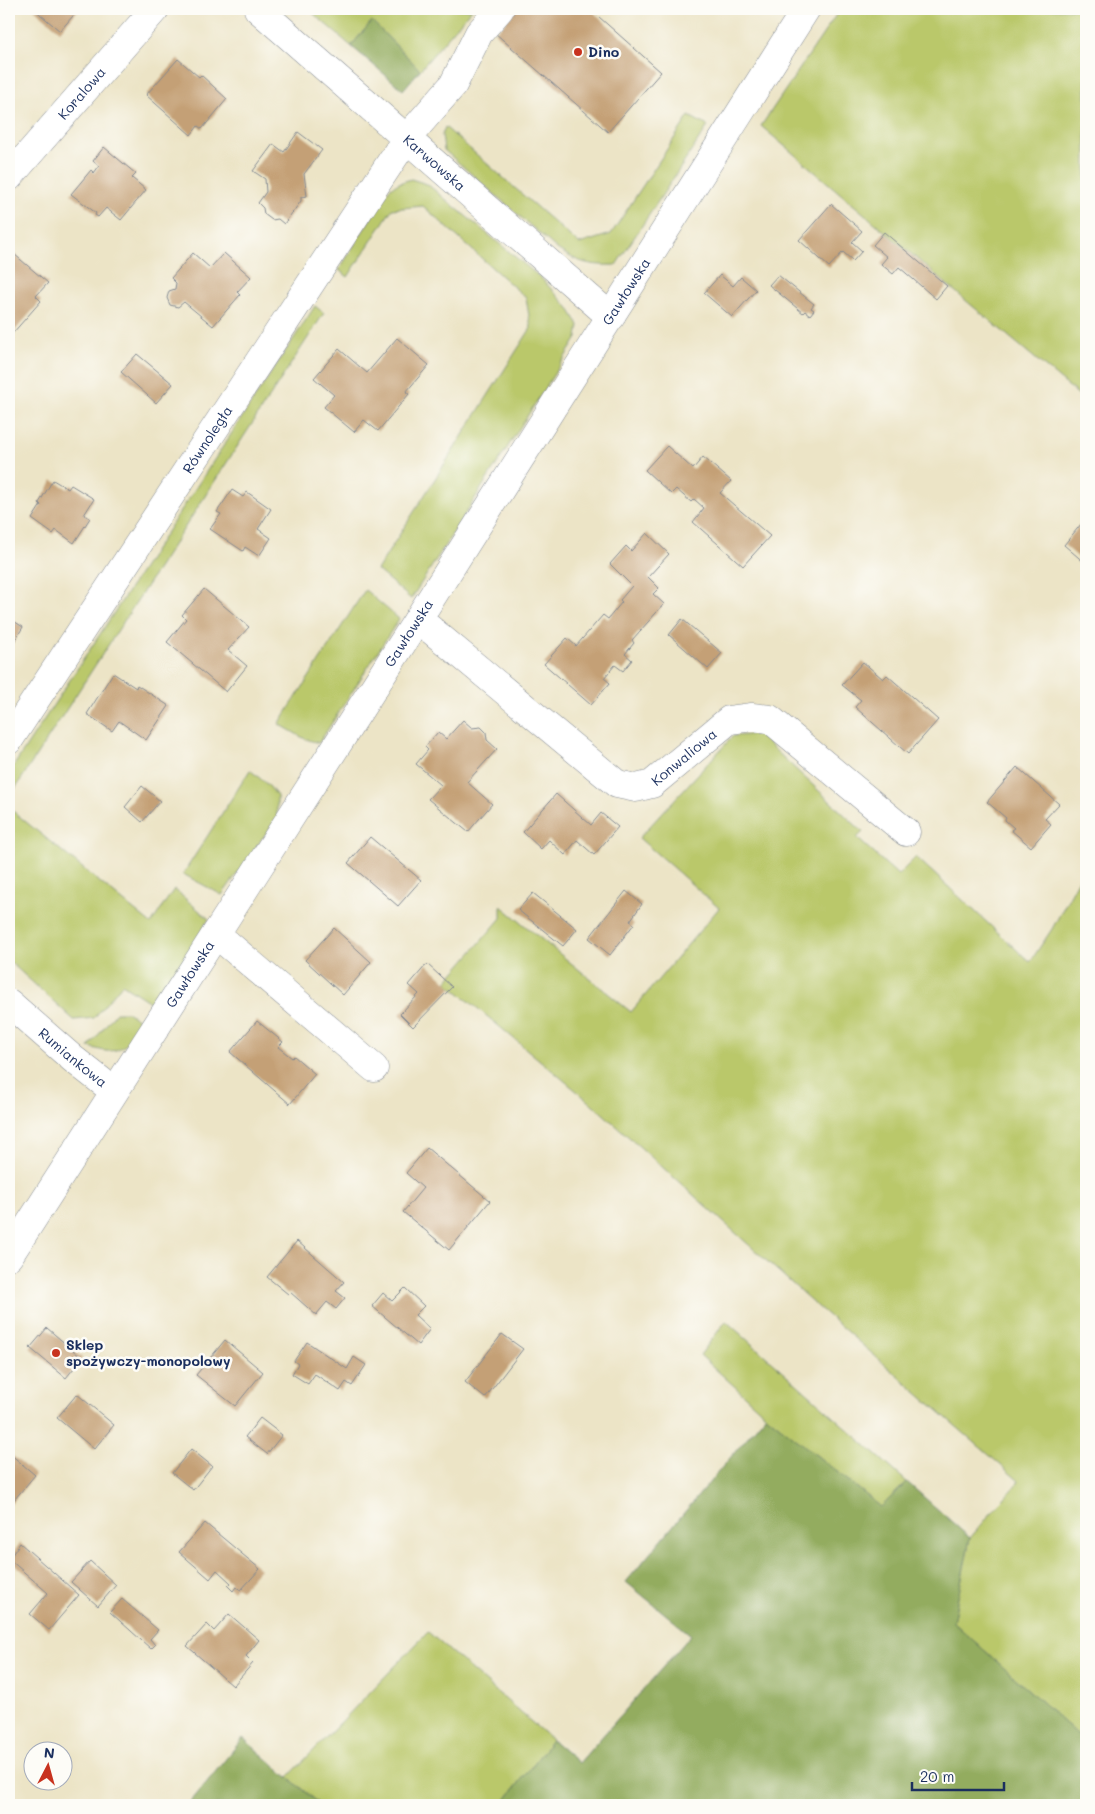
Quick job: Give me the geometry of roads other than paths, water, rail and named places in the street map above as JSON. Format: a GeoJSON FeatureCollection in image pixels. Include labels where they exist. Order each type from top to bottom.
{"type":"FeatureCollection","features":[{"type":"Feature","properties":{"kind":"street","name":"Koralowa"},"geometry":{"type":"LineString","coordinates":[[9,177],[155,9]]}},
{"type":"Feature","properties":{"kind":"street","name":"Karwowska"},"geometry":{"type":"LineString","coordinates":[[258,9],[611,317]]}},
{"type":"Feature","properties":{"kind":"street","name":"Równoległa"},"geometry":{"type":"LineString","coordinates":[[9,740],[406,139],[453,85],[479,34],[500,9]]}},
{"type":"Feature","properties":{"kind":"street","name":"Gawłowska"},"geometry":{"type":"LineString","coordinates":[[9,1256],[418,619],[806,9]]}},
{"type":"Feature","properties":{"kind":"street","name":"Konwaliowa"},"geometry":{"type":"LineString","coordinates":[[418,619],[617,784],[636,788],[652,784],[729,720],[752,717],[770,719],[906,832]]}},
{"type":"Feature","properties":{"kind":"street"},"geometry":{"type":"LineString","coordinates":[[216,934],[374,1068]]}},
{"type":"Feature","properties":{"kind":"street","name":"Rumiankowa"},"geometry":{"type":"LineString","coordinates":[[9,1003],[73,1059],[114,1091]]}},
{"type":"Feature","properties":{"kind":"place","name":"Dino"},"geometry":{"type":"Point","coordinates":[578,52]}},
{"type":"Feature","properties":{"kind":"place","name":"Sklep spożywczy-monopolowy"},"geometry":{"type":"Point","coordinates":[56,1353]}}]}
